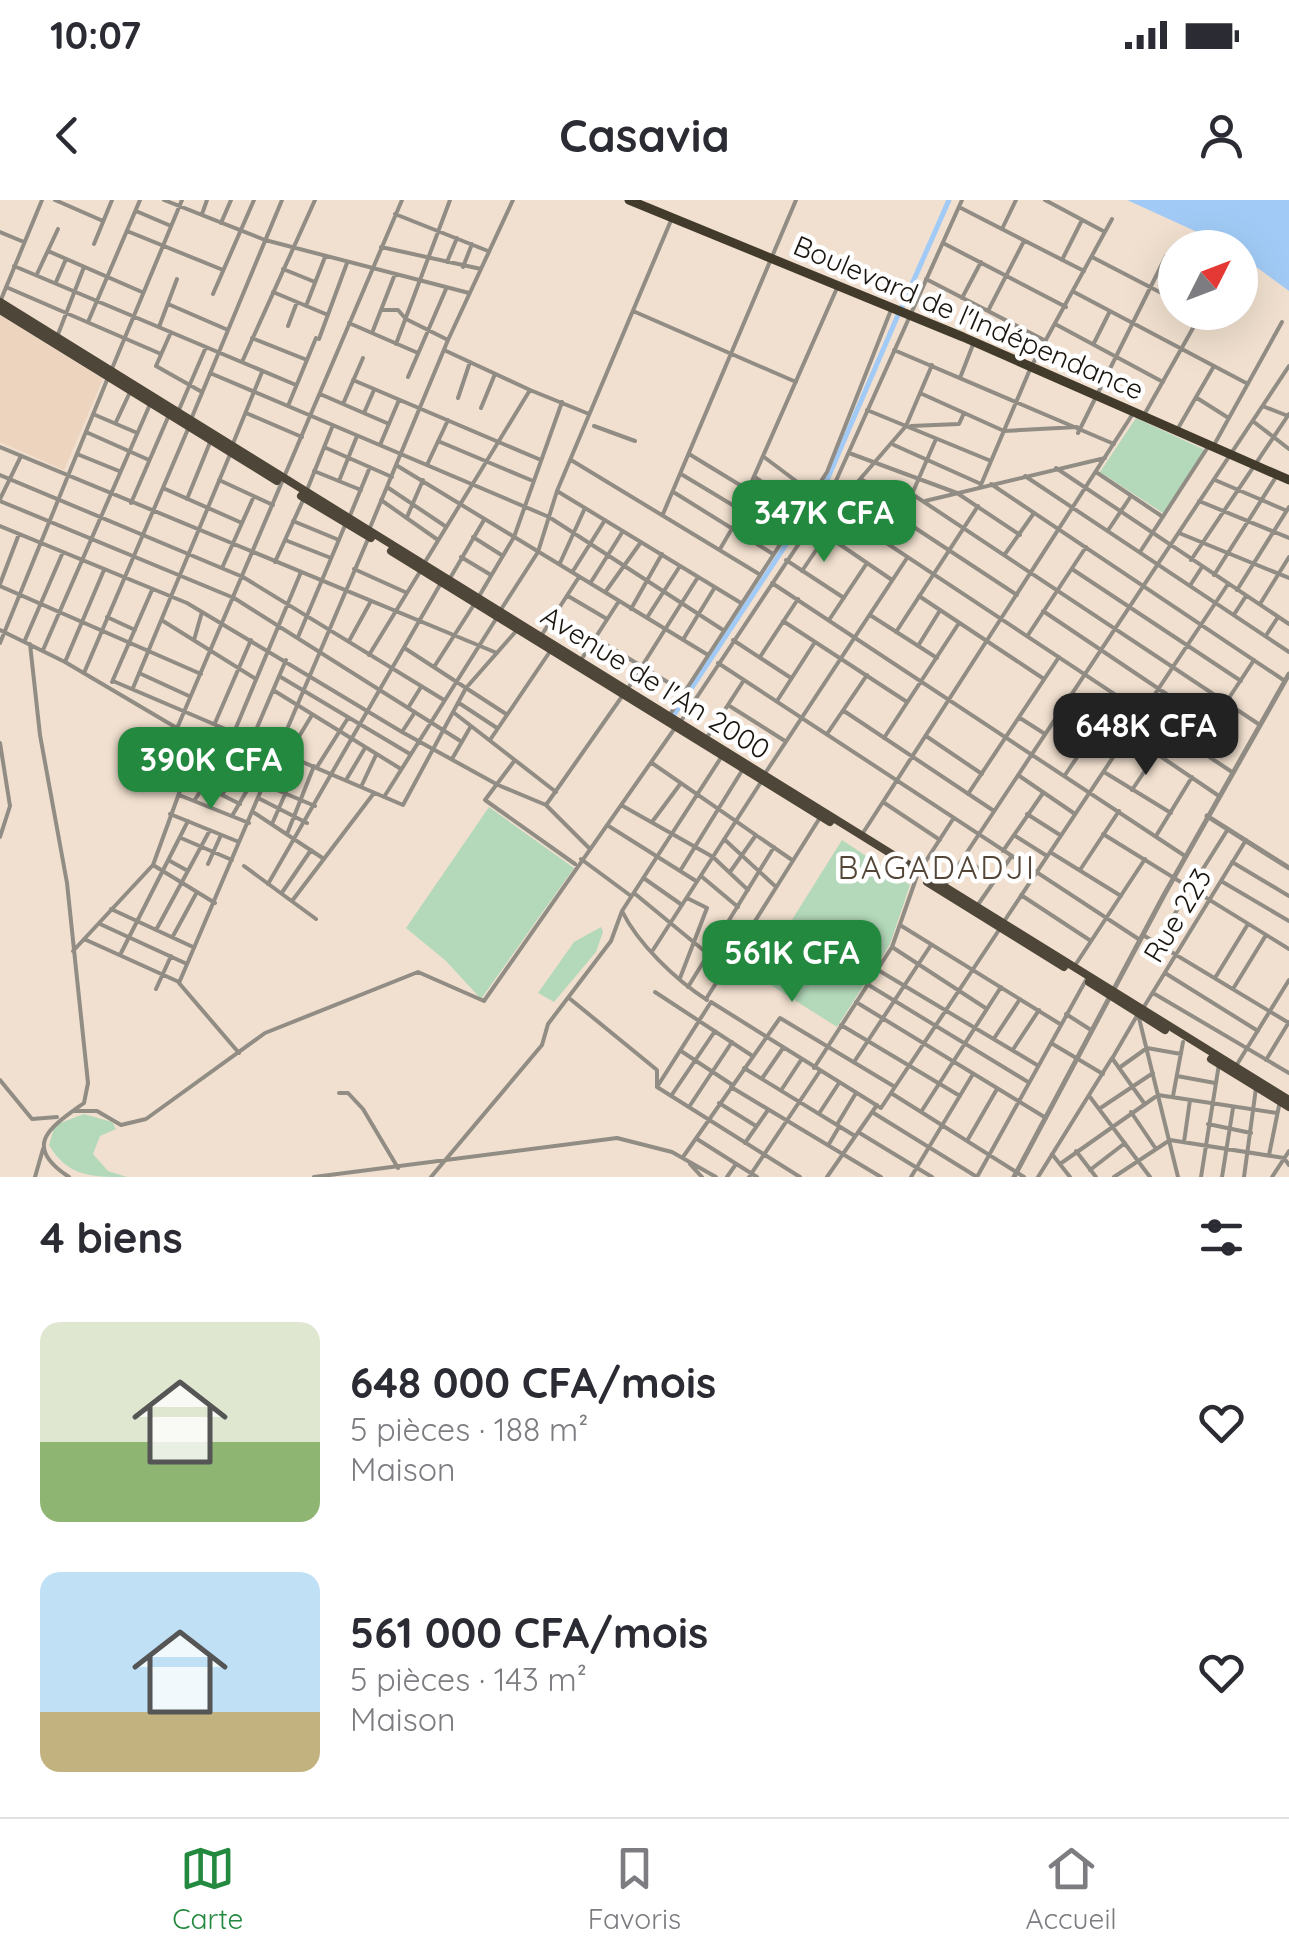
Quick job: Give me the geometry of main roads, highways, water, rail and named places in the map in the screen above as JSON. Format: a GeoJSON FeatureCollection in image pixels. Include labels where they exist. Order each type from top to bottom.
{"type":"FeatureCollection","features":[{"type":"Feature","properties":{"kind":"highway","name":"Boulevard de l'Indépendance"},"geometry":{"type":"LineString","coordinates":[[628,200],[838,284],[1285,477]]}},
{"type":"Feature","properties":{"kind":"main road","name":"Avenue de l'An 2000"},"geometry":{"type":"LineString","coordinates":[[0,304],[56,337],[150,402],[174,413]]}},
{"type":"Feature","properties":{"kind":"main road","name":"Avenue de l'An 2000"},"geometry":{"type":"LineString","coordinates":[[0,304],[445,582],[541,636],[625,693],[669,716],[1112,994]]}},
{"type":"Feature","properties":{"kind":"main road","name":"Avenue de l'An 2000"},"geometry":{"type":"LineString","coordinates":[[190,423],[210,440],[232,450]]}},
{"type":"Feature","properties":{"kind":"main road","name":"Avenue de l'An 2000"},"geometry":{"type":"LineString","coordinates":[[499,614],[518,630],[763,778]]}},
{"type":"Feature","properties":{"kind":"main road","name":"Avenue de l'An 2000"},"geometry":{"type":"LineString","coordinates":[[822,814],[918,874]]}},
{"type":"Feature","properties":{"kind":"main road","name":"Avenue de l'An 2000"},"geometry":{"type":"LineString","coordinates":[[943,889],[977,906],[1183,1042],[1286,1103]]}},
{"type":"Feature","properties":{"kind":"main road","name":"Avenue de l'An 2000"},"geometry":{"type":"LineString","coordinates":[[1140,1012],[1235,1067],[1286,1103]]}},
{"type":"Feature","properties":{"kind":"water"},"geometry":{"type":"Polygon","coordinates":[[[1127,200],[1289,200],[1289,291],[1258,268],[1258,230],[1193,230],[1127,200]]]}},
{"type":"Feature","properties":{"kind":"waterway"},"geometry":{"type":"LineString","coordinates":[[901,309],[949,200]]}},
{"type":"Feature","properties":{"kind":"waterway"},"geometry":{"type":"LineString","coordinates":[[673,716],[824,487],[898,315]]}},
{"type":"Feature","properties":{"kind":"district","name":"BAGADADJI"},"geometry":{"type":"Point","coordinates":[937,867]}}]}
